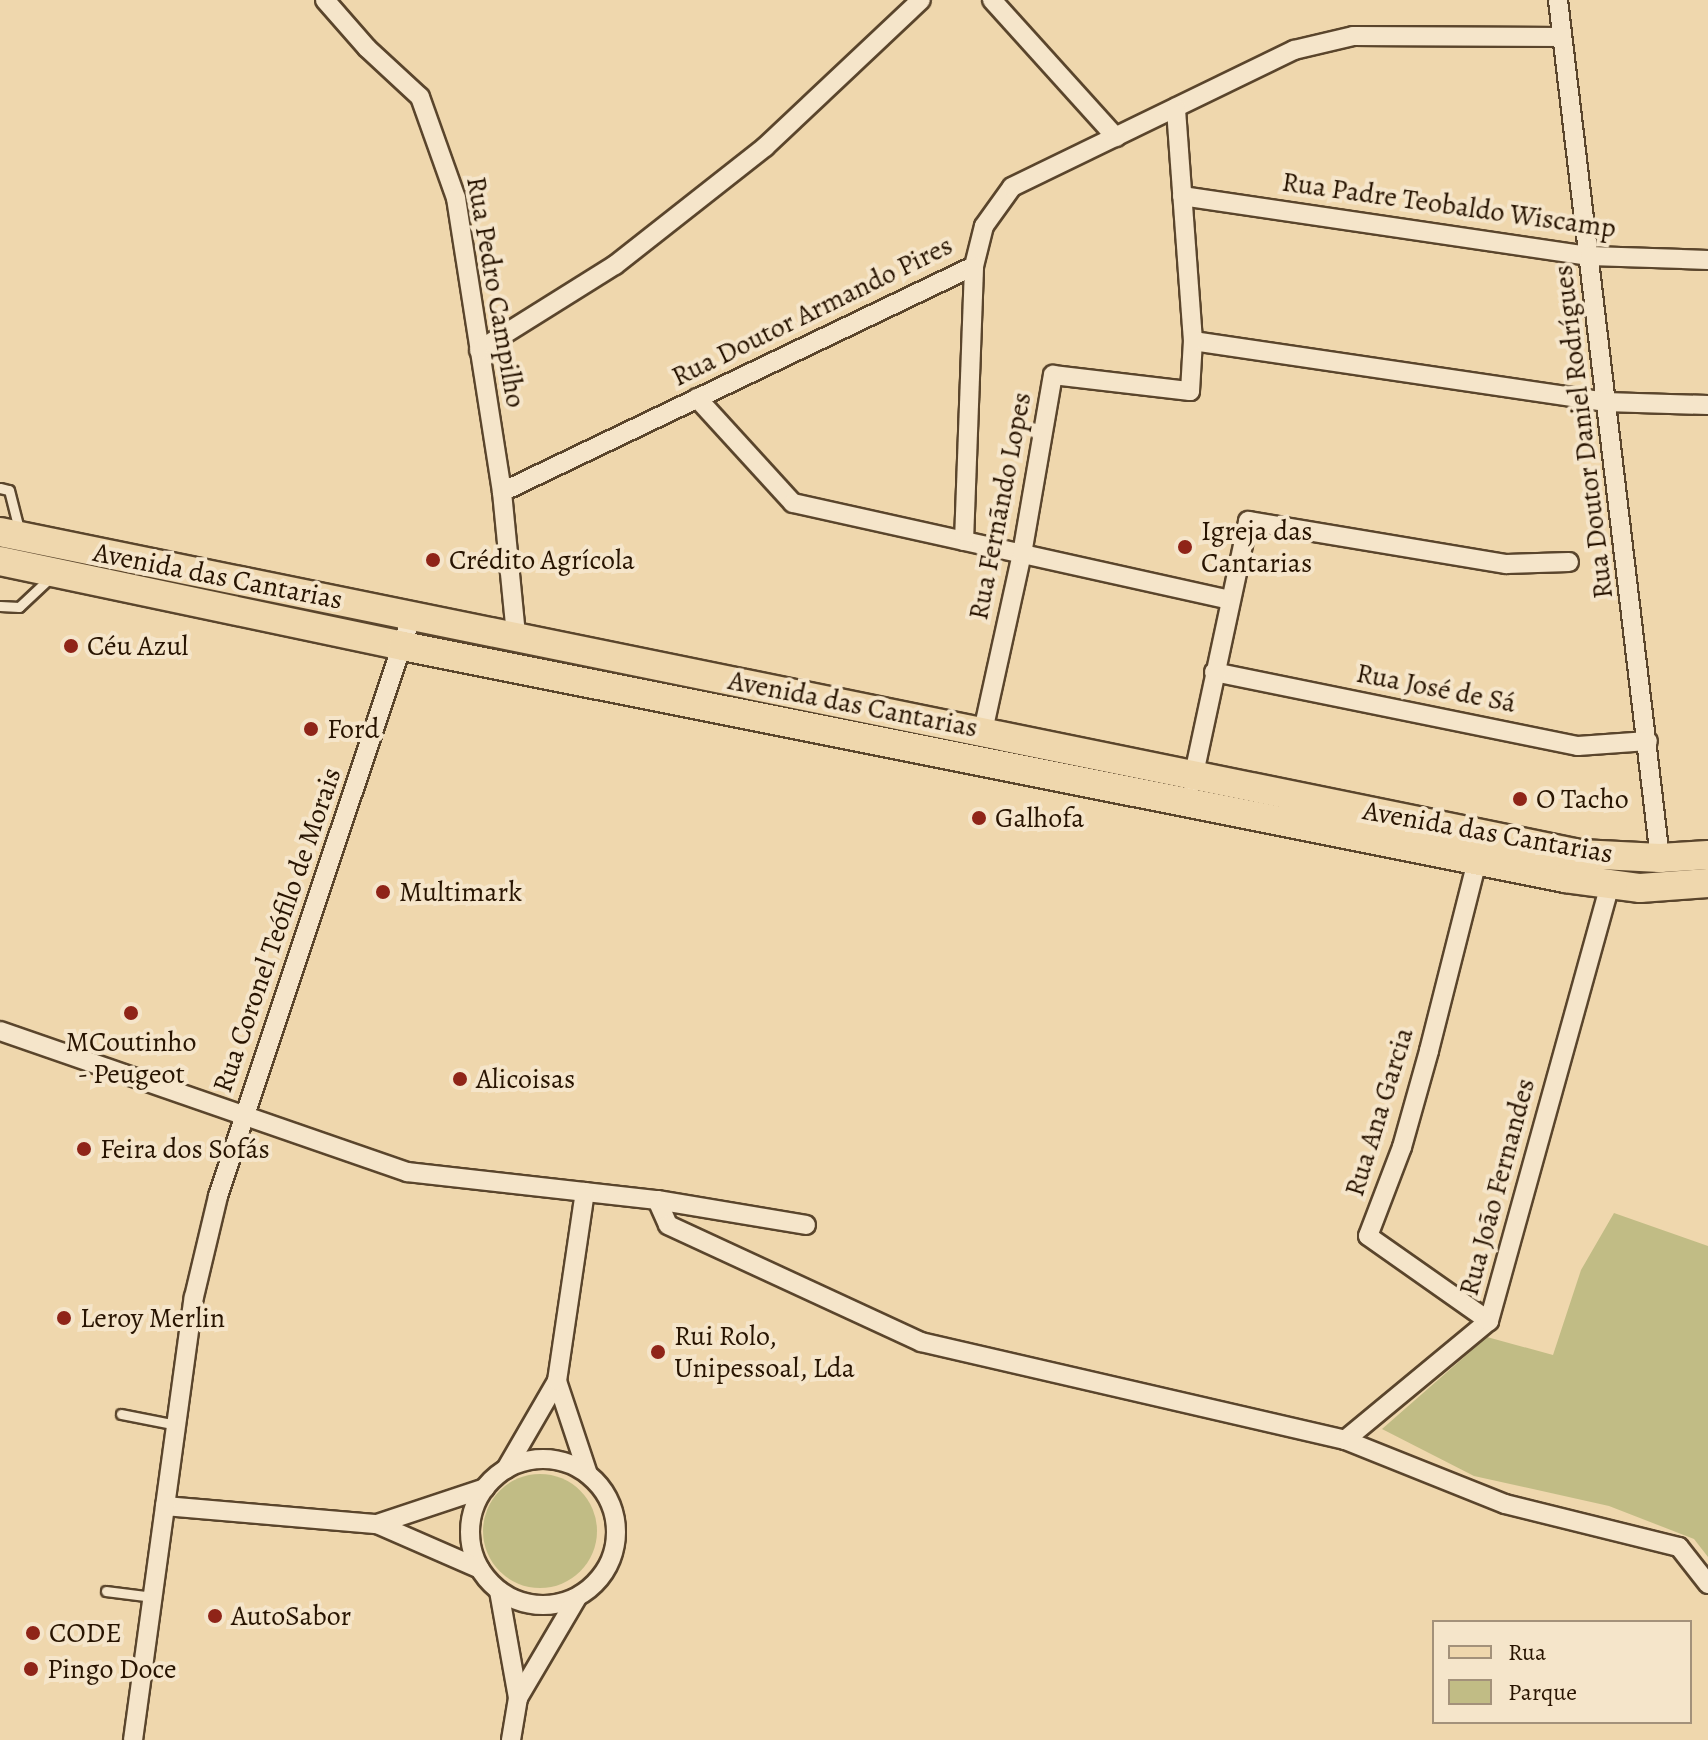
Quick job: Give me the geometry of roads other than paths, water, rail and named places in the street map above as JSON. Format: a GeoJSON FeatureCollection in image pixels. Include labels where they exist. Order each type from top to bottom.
{"type":"FeatureCollection","features":[{"type":"Feature","properties":{"kind":"main road","name":"Avenida das Cantarias"},"geometry":{"type":"LineString","coordinates":[[10,534],[1580,854],[1660,858],[1708,855]]}},
{"type":"Feature","properties":{"kind":"main road","name":"Avenida das Cantarias"},"geometry":{"type":"LineString","coordinates":[[0,561],[403,646],[1609,887],[1708,883]]}},
{"type":"Feature","properties":{"kind":"main road"},"geometry":{"type":"LineString","coordinates":[[403,646],[425,634],[522,650],[567,646]]}},
{"type":"Feature","properties":{"kind":"street","name":"Rua Pedro Campilho"},"geometry":{"type":"LineString","coordinates":[[325,0],[367,48],[420,97],[456,198],[502,492],[516,636]]}},
{"type":"Feature","properties":{"kind":"street"},"geometry":{"type":"LineString","coordinates":[[479,350],[615,265],[765,147],[921,0]]}},
{"type":"Feature","properties":{"kind":"street"},"geometry":{"type":"LineString","coordinates":[[992,0],[1116,137]]}},
{"type":"Feature","properties":{"kind":"street","name":"Rua Doutor Daniel Rodrígues"},"geometry":{"type":"LineString","coordinates":[[1558,0],[1660,858]]}},
{"type":"Feature","properties":{"kind":"street","name":"Rua Doutor Armando Pires"},"geometry":{"type":"LineString","coordinates":[[502,492],[974,266],[984,226],[1012,187],[1294,50],[1353,36],[1562,37]]}},
{"type":"Feature","properties":{"kind":"street","name":"Rua Fernãndo Lopes"},"geometry":{"type":"LineString","coordinates":[[983,731],[1022,554],[1053,375],[1190,391],[1193,341],[1176,108]]}},
{"type":"Feature","properties":{"kind":"street","name":"Rua Padre Teobaldo Wiscamp"},"geometry":{"type":"LineString","coordinates":[[1182,196],[1590,256],[1708,260]]}},
{"type":"Feature","properties":{"kind":"street"},"geometry":{"type":"LineString","coordinates":[[964,541],[974,266]]}},
{"type":"Feature","properties":{"kind":"street"},"geometry":{"type":"LineString","coordinates":[[1193,341],[1605,402],[1708,405]]}},
{"type":"Feature","properties":{"kind":"street"},"geometry":{"type":"LineString","coordinates":[[697,398],[793,503],[1230,600]]}},
{"type":"Feature","properties":{"kind":"street"},"geometry":{"type":"LineString","coordinates":[[1187,803],[1248,521],[1506,564],[1569,562]]}},
{"type":"Feature","properties":{"kind":"street","name":"Rua Coronel Teófilo de Morais"},"geometry":{"type":"LineString","coordinates":[[133,1740],[194,1297],[218,1196],[412,615]]}},
{"type":"Feature","properties":{"kind":"street","name":"Rua José de Sá"},"geometry":{"type":"LineString","coordinates":[[1214,672],[1578,746],[1648,741]]}},
{"type":"Feature","properties":{"kind":"street","name":"Rua Ana Garcia"},"geometry":{"type":"LineString","coordinates":[[1477,861],[1426,1065],[1402,1147],[1368,1236],[1489,1321]]}},
{"type":"Feature","properties":{"kind":"street","name":"Rua João Fernandes"},"geometry":{"type":"LineString","coordinates":[[1345,1440],[1489,1321],[1609,887]]}},
{"type":"Feature","properties":{"kind":"street"},"geometry":{"type":"LineString","coordinates":[[0,1031],[407,1172],[657,1200],[806,1225]]}},
{"type":"Feature","properties":{"kind":"street"},"geometry":{"type":"LineString","coordinates":[[577,1598],[554,1605],[534,1605],[499,1591],[480,1569],[472,1549],[470,1528],[474,1507],[485,1488],[506,1469],[557,1381],[585,1192]]}},
{"type":"Feature","properties":{"kind":"street"},"geometry":{"type":"LineString","coordinates":[[657,1200],[668,1225],[921,1342],[1345,1440],[1505,1504],[1679,1547],[1708,1584]]}},
{"type":"Feature","properties":{"kind":"street"},"geometry":{"type":"LineString","coordinates":[[557,1381],[588,1474]]}},
{"type":"Feature","properties":{"kind":"street"},"geometry":{"type":"LineString","coordinates":[[506,1469],[526,1461],[547,1459],[569,1463],[588,1474],[604,1492],[615,1514],[617,1539],[604,1573],[577,1598],[518,1698]]}},
{"type":"Feature","properties":{"kind":"street"},"geometry":{"type":"LineString","coordinates":[[377,1524],[485,1488]]}},
{"type":"Feature","properties":{"kind":"street"},"geometry":{"type":"LineString","coordinates":[[165,1506],[377,1524],[480,1569]]}},
{"type":"Feature","properties":{"kind":"street"},"geometry":{"type":"LineString","coordinates":[[499,1591],[518,1698],[511,1740]]}},
{"type":"Feature","properties":{"kind":"lane"},"geometry":{"type":"LineString","coordinates":[[0,488],[9,490],[10,534]]}},
{"type":"Feature","properties":{"kind":"lane"},"geometry":{"type":"LineString","coordinates":[[0,606],[19,607],[55,573]]}},
{"type":"Feature","properties":{"kind":"lane"},"geometry":{"type":"LineString","coordinates":[[121,1414],[177,1425]]}},
{"type":"Feature","properties":{"kind":"lane"},"geometry":{"type":"LineString","coordinates":[[106,1591],[153,1597]]}},
{"type":"Feature","properties":{"kind":"place","name":"Igreja das Cantarias"},"geometry":{"type":"Point","coordinates":[1185,547]}},
{"type":"Feature","properties":{"kind":"place","name":"Crédito Agrícola"},"geometry":{"type":"Point","coordinates":[433,560]}},
{"type":"Feature","properties":{"kind":"place","name":"Céu Azul"},"geometry":{"type":"Point","coordinates":[71,646]}},
{"type":"Feature","properties":{"kind":"place","name":"Ford"},"geometry":{"type":"Point","coordinates":[311,729]}},
{"type":"Feature","properties":{"kind":"place","name":"O Tacho"},"geometry":{"type":"Point","coordinates":[1520,799]}},
{"type":"Feature","properties":{"kind":"place","name":"Galhofa"},"geometry":{"type":"Point","coordinates":[979,818]}},
{"type":"Feature","properties":{"kind":"place","name":"Multimark"},"geometry":{"type":"Point","coordinates":[383,892]}},
{"type":"Feature","properties":{"kind":"place","name":"MCoutinho - Peugeot"},"geometry":{"type":"Point","coordinates":[131,1013]}},
{"type":"Feature","properties":{"kind":"place","name":"Alicoisas"},"geometry":{"type":"Point","coordinates":[460,1079]}},
{"type":"Feature","properties":{"kind":"place","name":"Feira dos Sofás"},"geometry":{"type":"Point","coordinates":[84,1149]}},
{"type":"Feature","properties":{"kind":"place","name":"Leroy Merlin"},"geometry":{"type":"Point","coordinates":[64,1318]}},
{"type":"Feature","properties":{"kind":"place","name":"Rui Rolo, Unipessoal, Lda"},"geometry":{"type":"Point","coordinates":[658,1352]}},
{"type":"Feature","properties":{"kind":"place","name":"AutoSabor"},"geometry":{"type":"Point","coordinates":[215,1616]}},
{"type":"Feature","properties":{"kind":"place","name":"CODE"},"geometry":{"type":"Point","coordinates":[33,1633]}},
{"type":"Feature","properties":{"kind":"place","name":"Pingo Doce"},"geometry":{"type":"Point","coordinates":[31,1669]}}]}
